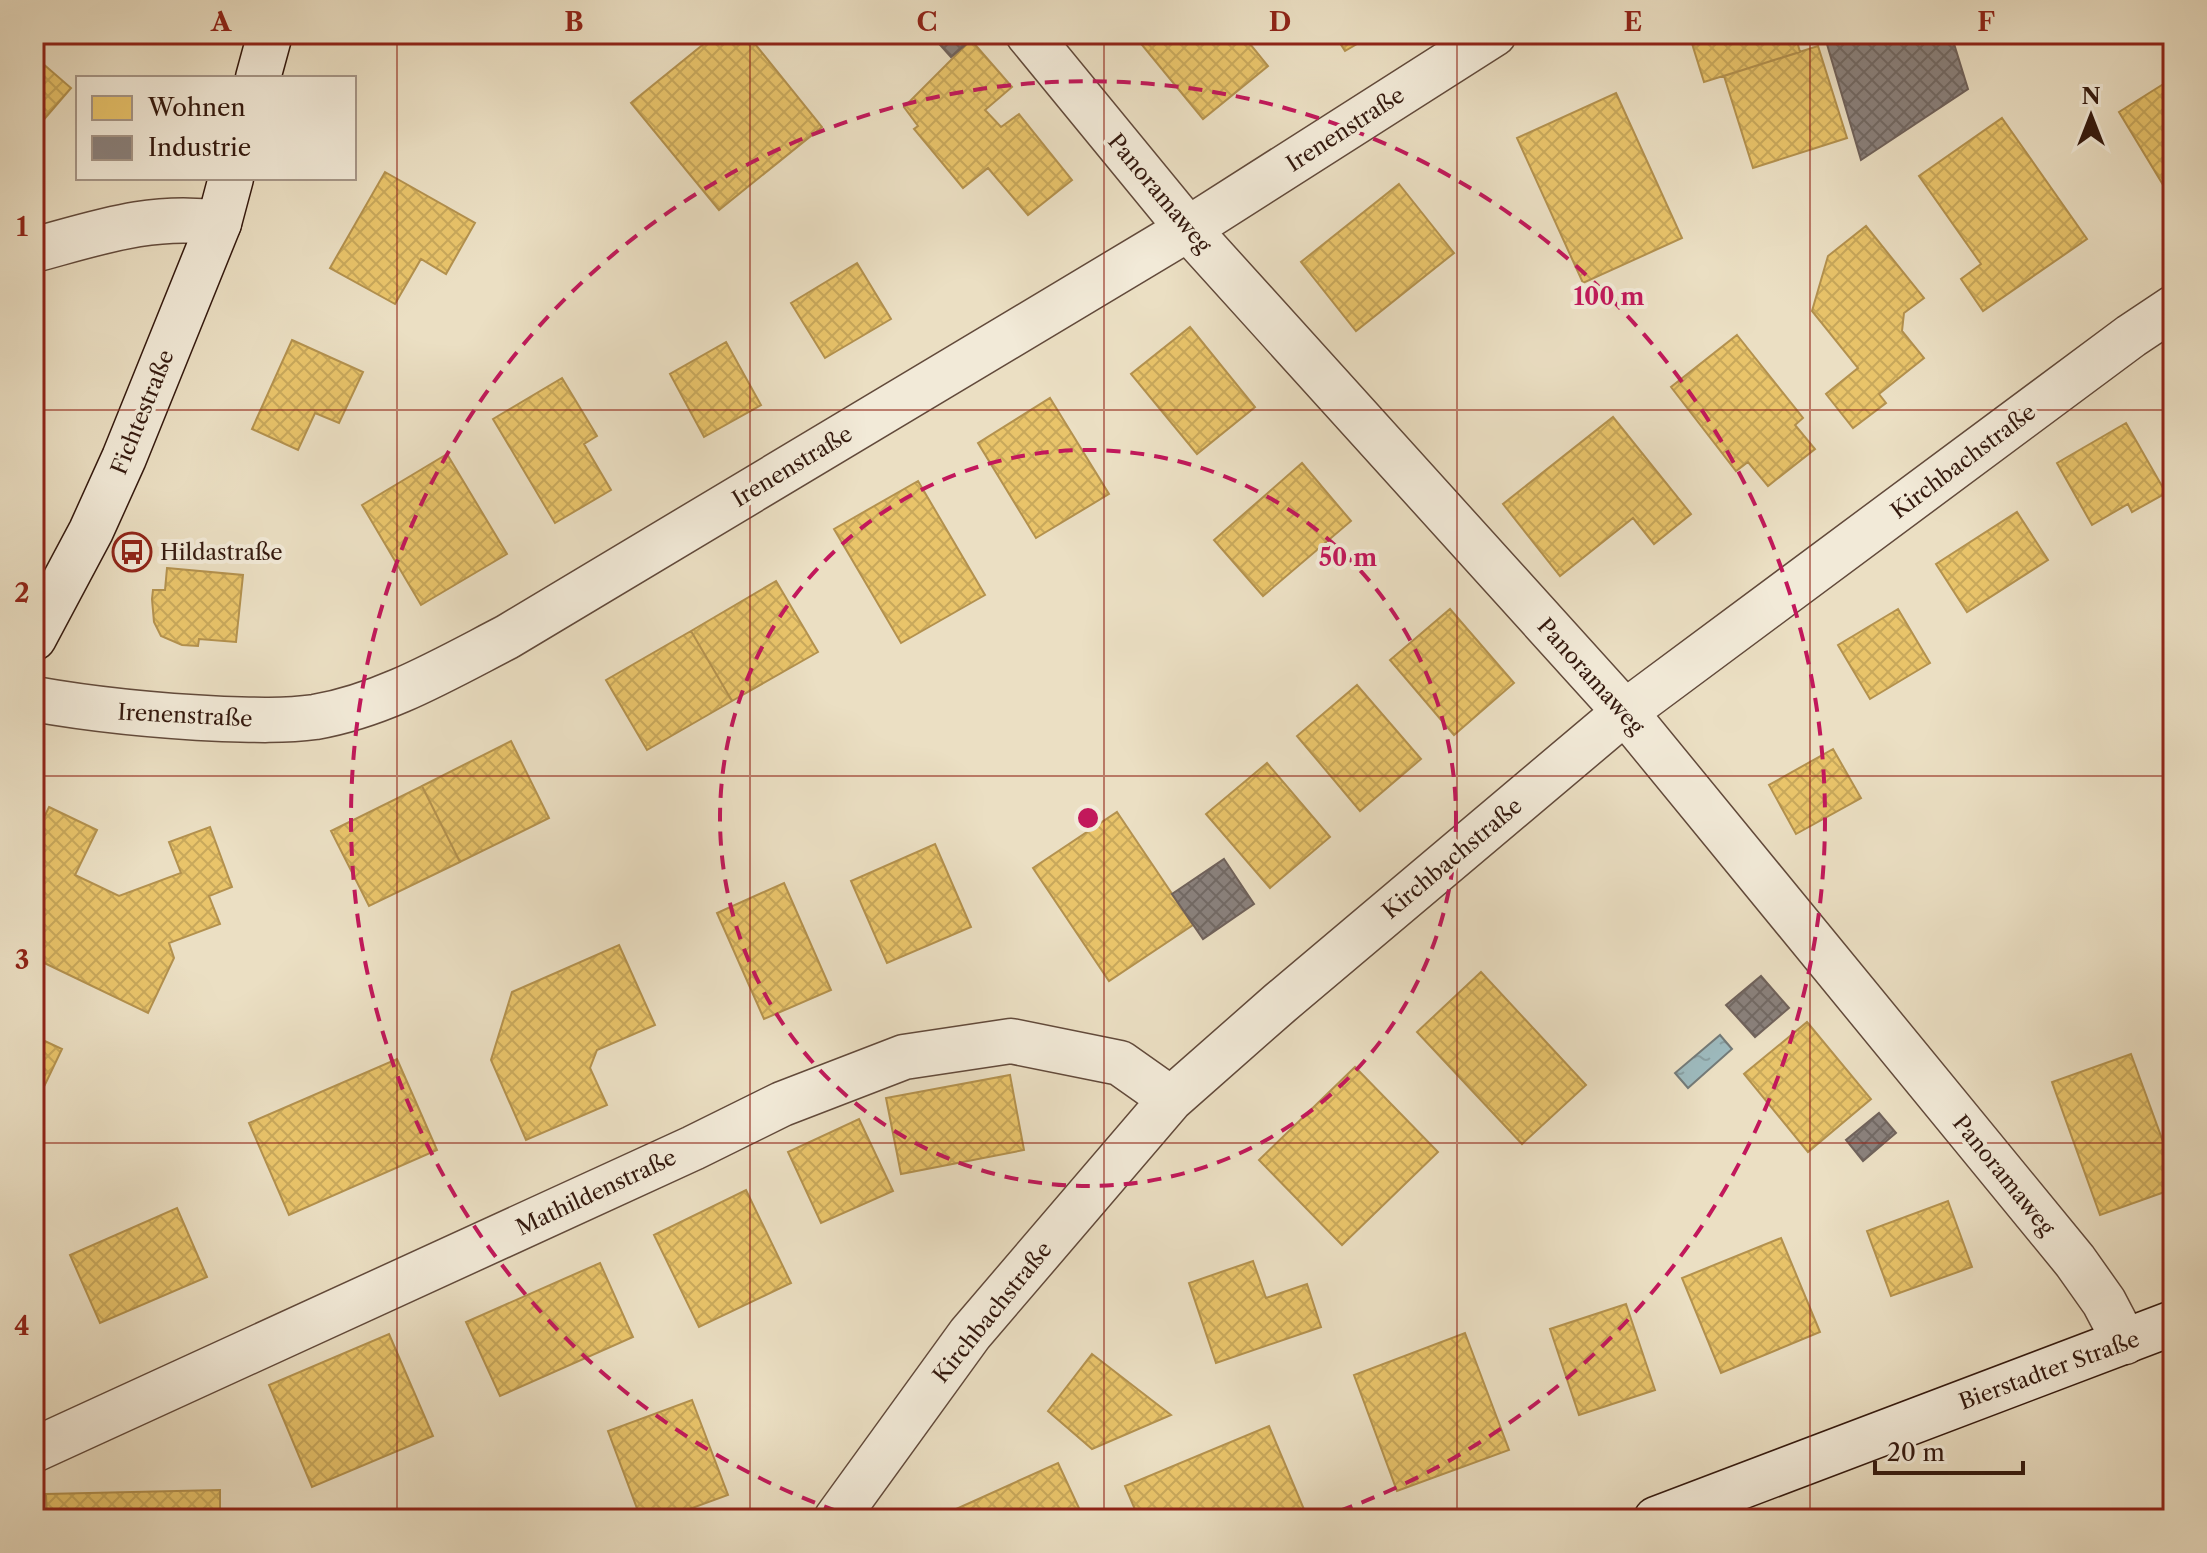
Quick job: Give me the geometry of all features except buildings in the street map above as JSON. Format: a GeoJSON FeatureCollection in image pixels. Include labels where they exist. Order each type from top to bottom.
{"type":"FeatureCollection","features":[{"type":"Feature","properties":{"kind":"street"},"geometry":{"type":"LineString","coordinates":[[259,76],[270,34]]}},
{"type":"Feature","properties":{"kind":"street","name":"Panoramaweg"},"geometry":{"type":"LineString","coordinates":[[1028,34],[1188,229],[1625,712],[2075,1261],[2104,1302],[2125,1342]]}},
{"type":"Feature","properties":{"kind":"street","name":"Irenenstraße"},"geometry":{"type":"LineString","coordinates":[[34,699],[102,710],[257,720],[314,717],[414,686],[507,637],[1188,229],[1494,34]]}},
{"type":"Feature","properties":{"kind":"street","name":"Fichtestraße"},"geometry":{"type":"LineString","coordinates":[[34,638],[97,519],[219,223],[230,180]]}},
{"type":"Feature","properties":{"kind":"street"},"geometry":{"type":"LineString","coordinates":[[34,250],[135,222],[192,219],[219,223]]}},
{"type":"Feature","properties":{"kind":"street","name":"Kirchbachstraße"},"geometry":{"type":"LineString","coordinates":[[836,1519],[970,1334],[1171,1099],[1625,712],[2173,308]]}},
{"type":"Feature","properties":{"kind":"street","name":"Mathildenstraße"},"geometry":{"type":"LineString","coordinates":[[34,1450],[693,1148],[782,1104],[904,1057],[1011,1041],[1120,1063],[1171,1099]]}},
{"type":"Feature","properties":{"kind":"street","name":"Bierstadter Straße"},"geometry":{"type":"LineString","coordinates":[[1656,1519],[2173,1323]]}},
{"type":"Feature","properties":{"kind":"water"},"geometry":{"type":"Polygon","coordinates":[[[1720,1035],[1732,1049],[1688,1088],[1675,1073],[1720,1035]]]}},
{"type":"Feature","properties":{"kind":"place","name":"Hildastraße"},"geometry":{"type":"Point","coordinates":[132,552]}}]}
